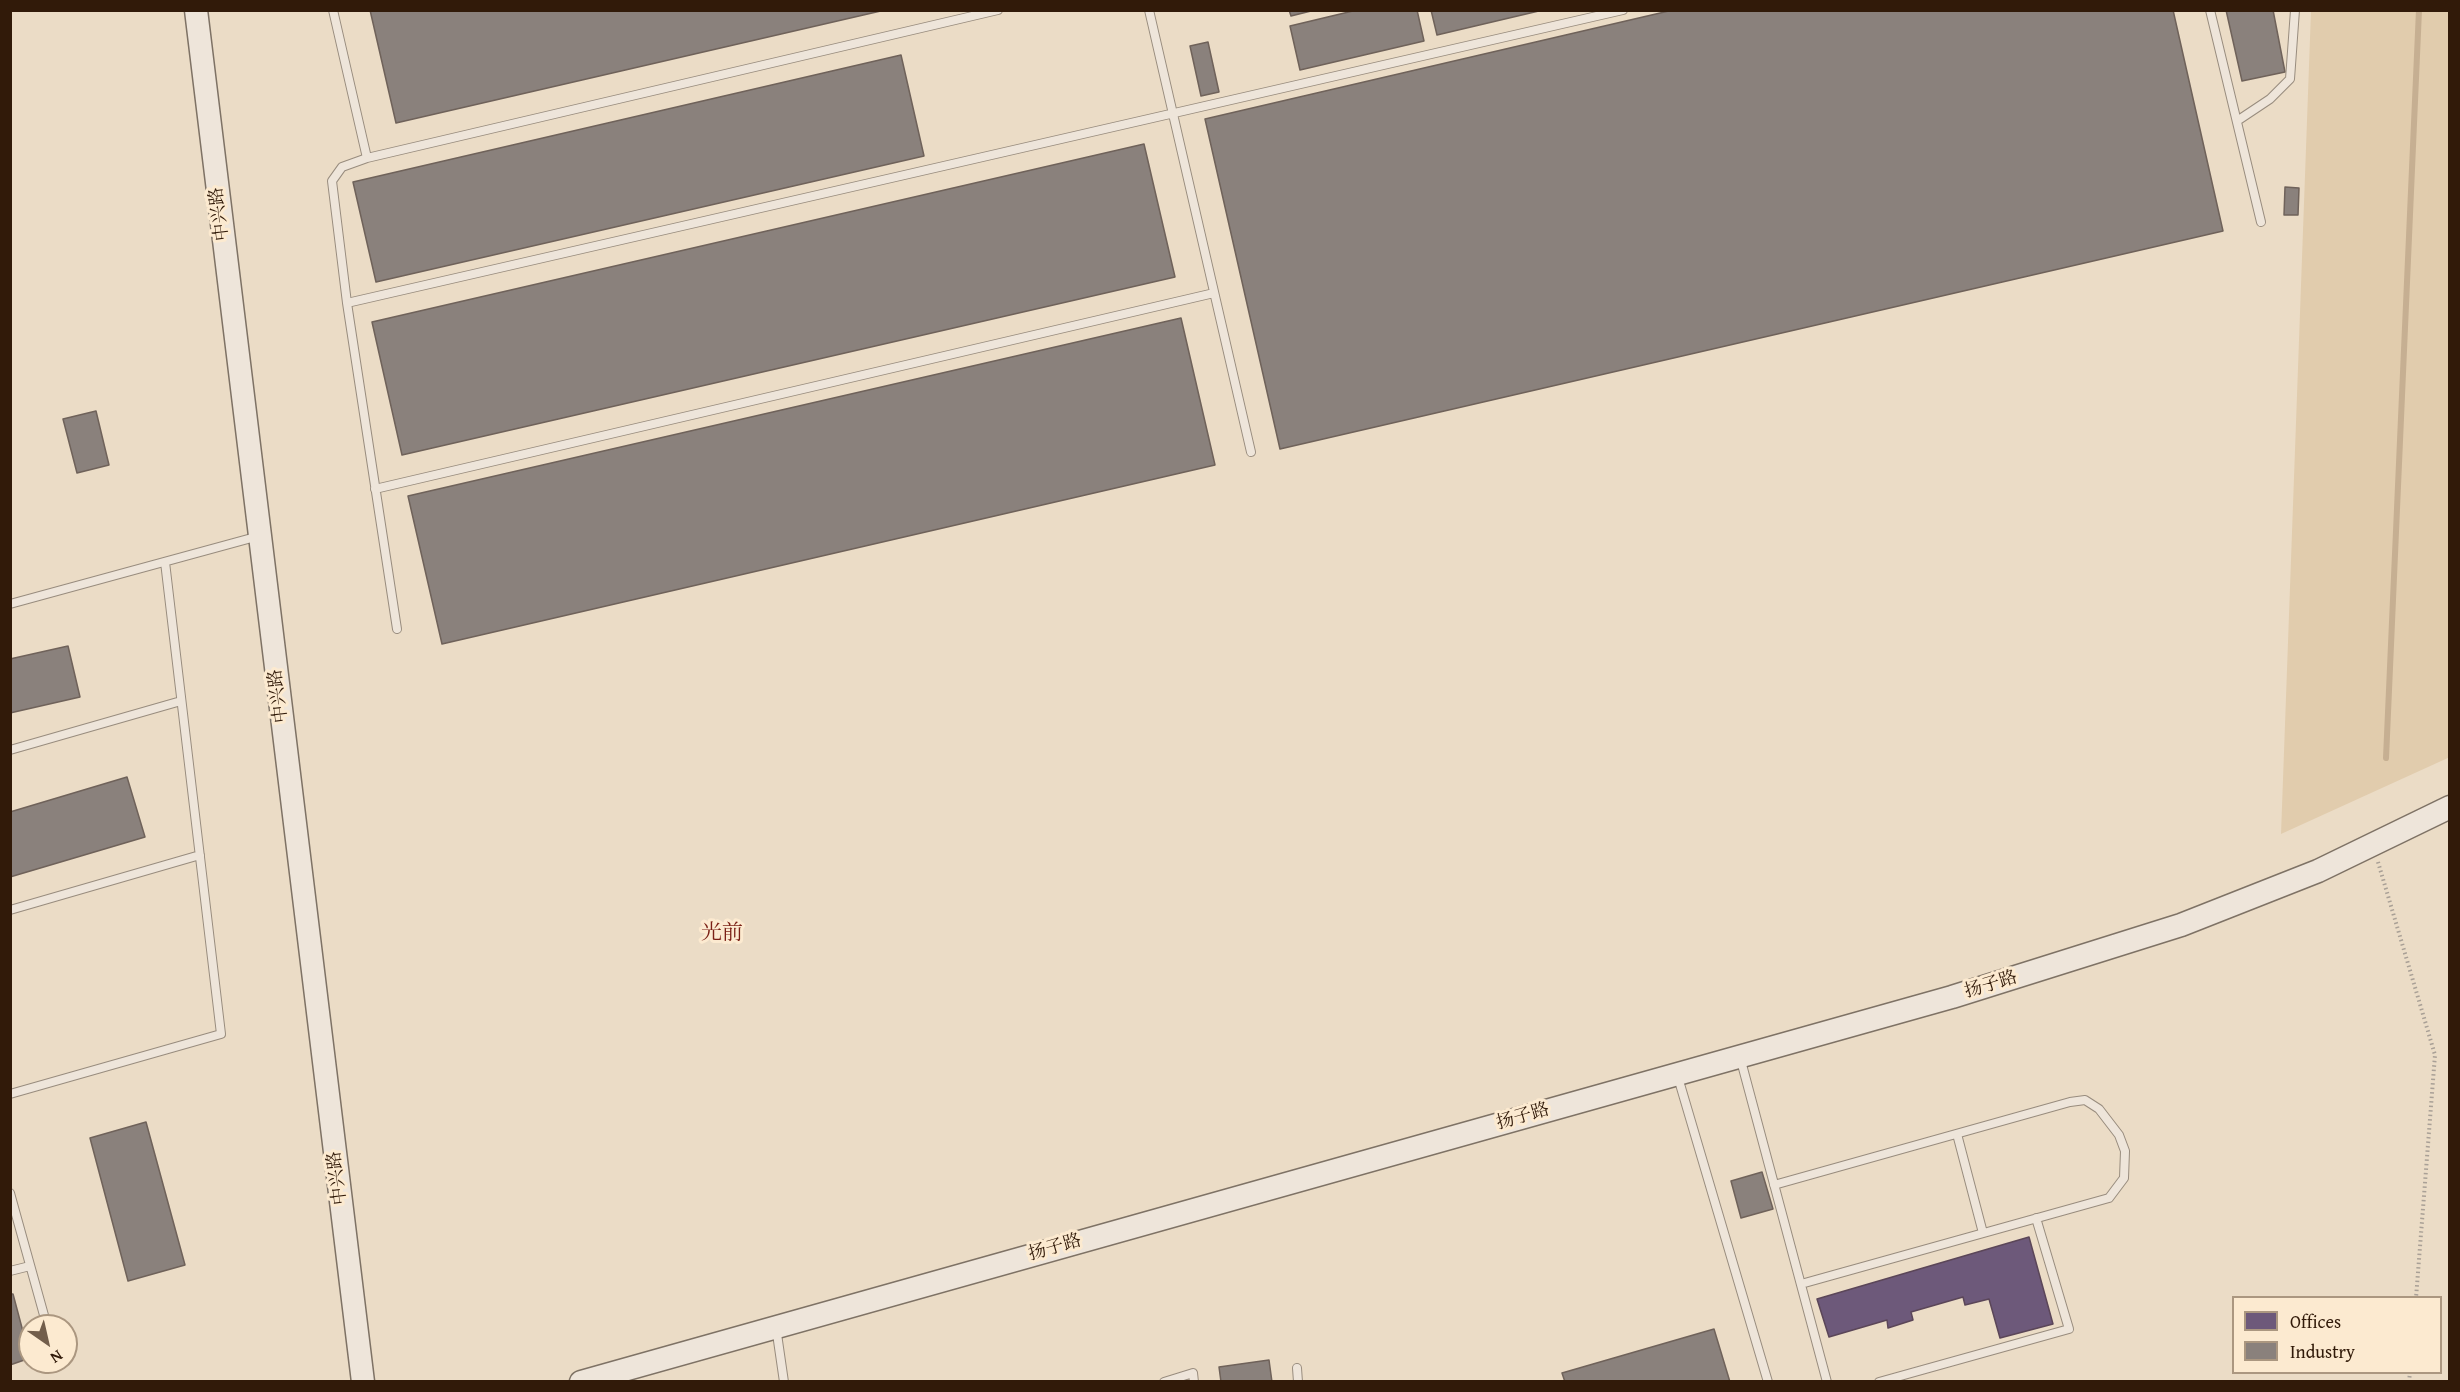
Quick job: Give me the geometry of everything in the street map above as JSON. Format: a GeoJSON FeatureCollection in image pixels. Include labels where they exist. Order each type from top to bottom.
{"type":"FeatureCollection","features":[{"type":"Feature","properties":{"kind":"street","name":"中兴路"},"geometry":{"type":"LineString","coordinates":[[196,10],[363,1382]]}},
{"type":"Feature","properties":{"kind":"street","name":"扬子路"},"geometry":{"type":"LineString","coordinates":[[581,1382],[1952,997],[2181,925],[2318,871],[2450,807]]}},
{"type":"Feature","properties":{"kind":"lane"},"geometry":{"type":"LineString","coordinates":[[333,10],[367,158]]}},
{"type":"Feature","properties":{"kind":"lane"},"geometry":{"type":"LineString","coordinates":[[397,629],[347,303],[332,181],[342,167],[367,158],[998,10]]}},
{"type":"Feature","properties":{"kind":"lane"},"geometry":{"type":"LineString","coordinates":[[1149,10],[1251,452]]}},
{"type":"Feature","properties":{"kind":"lane"},"geometry":{"type":"LineString","coordinates":[[347,303],[1623,10]]}},
{"type":"Feature","properties":{"kind":"lane"},"geometry":{"type":"LineString","coordinates":[[2210,10],[2261,222]]}},
{"type":"Feature","properties":{"kind":"lane"},"geometry":{"type":"LineString","coordinates":[[2237,121],[2270,99],[2290,79],[2295,10]]}},
{"type":"Feature","properties":{"kind":"lane"},"geometry":{"type":"LineString","coordinates":[[375,489],[1214,293]]}},
{"type":"Feature","properties":{"kind":"lane"},"geometry":{"type":"LineString","coordinates":[[10,604],[260,536]]}},
{"type":"Feature","properties":{"kind":"lane"},"geometry":{"type":"LineString","coordinates":[[10,1094],[222,1034],[165,562]]}},
{"type":"Feature","properties":{"kind":"lane"},"geometry":{"type":"LineString","coordinates":[[10,750],[181,701]]}},
{"type":"Feature","properties":{"kind":"lane"},"geometry":{"type":"LineString","coordinates":[[10,910],[200,855]]}},
{"type":"Feature","properties":{"kind":"lane"},"geometry":{"type":"LineString","coordinates":[[1740,1057],[1827,1382]]}},
{"type":"Feature","properties":{"kind":"lane"},"geometry":{"type":"LineString","coordinates":[[1677,1074],[1768,1382]]}},
{"type":"Feature","properties":{"kind":"lane"},"geometry":{"type":"LineString","coordinates":[[1774,1185],[2070,1102],[2085,1100],[2099,1109],[2119,1135],[2125,1151],[2124,1178],[2109,1198],[1801,1284]]}},
{"type":"Feature","properties":{"kind":"lane"},"geometry":{"type":"LineString","coordinates":[[1957,1134],[1983,1233]]}},
{"type":"Feature","properties":{"kind":"lane"},"geometry":{"type":"LineString","coordinates":[[10,1193],[44,1314]]}},
{"type":"Feature","properties":{"kind":"lane"},"geometry":{"type":"LineString","coordinates":[[1879,1382],[2069,1329],[2036,1218]]}},
{"type":"Feature","properties":{"kind":"lane"},"geometry":{"type":"LineString","coordinates":[[10,1271],[30,1266]]}},
{"type":"Feature","properties":{"kind":"lane"},"geometry":{"type":"LineString","coordinates":[[776,1327],[784,1382]]}},
{"type":"Feature","properties":{"kind":"lane"},"geometry":{"type":"LineString","coordinates":[[1297,1368],[1298,1382]]}},
{"type":"Feature","properties":{"kind":"lane"},"geometry":{"type":"LineString","coordinates":[[1164,1382],[1193,1373],[1194,1382]]}},
{"type":"Feature","properties":{"kind":"path"},"geometry":{"type":"LineString","coordinates":[[2372,844],[2435,1055],[2416,1296]]}},
{"type":"Feature","properties":{"kind":"shaded area"},"geometry":{"type":"Polygon","coordinates":[[[2311,11],[2449,11],[2450,757],[2281,834],[2311,11]]]}},
{"type":"Feature","properties":{"kind":"building: Offices"},"geometry":{"type":"Polygon","coordinates":[[[2029,1237],[2053,1324],[2000,1338],[1989,1299],[1965,1305],[1963,1297],[1911,1312],[1913,1320],[1888,1328],[1887,1320],[1829,1337],[1817,1299],[2029,1237]]]}},
{"type":"Feature","properties":{"kind":"building: Industry"},"geometry":{"type":"Polygon","coordinates":[[[370,10],[885,10],[396,123],[370,10]]]}},
{"type":"Feature","properties":{"kind":"building: Industry"},"geometry":{"type":"Polygon","coordinates":[[[1289,10],[1315,10],[1291,16],[1289,10]]]}},
{"type":"Feature","properties":{"kind":"building: Industry"},"geometry":{"type":"Polygon","coordinates":[[[1357,10],[1417,10],[1424,41],[1300,70],[1290,26],[1357,10]]]}},
{"type":"Feature","properties":{"kind":"building: Industry"},"geometry":{"type":"Polygon","coordinates":[[[1431,10],[1543,10],[1437,35],[1431,10]]]}},
{"type":"Feature","properties":{"kind":"building: Industry"},"geometry":{"type":"Polygon","coordinates":[[[1673,10],[2173,10],[2223,231],[1280,449],[1205,119],[1673,10]]]}},
{"type":"Feature","properties":{"kind":"building: Industry"},"geometry":{"type":"Polygon","coordinates":[[[2226,10],[2273,10],[2285,72],[2242,81],[2226,10]]]}},
{"type":"Feature","properties":{"kind":"building: Industry"},"geometry":{"type":"Polygon","coordinates":[[[1208,42],[1219,92],[1201,96],[1190,46],[1208,42]]]}},
{"type":"Feature","properties":{"kind":"building: Industry"},"geometry":{"type":"Polygon","coordinates":[[[901,55],[924,156],[376,282],[353,182],[901,55]]]}},
{"type":"Feature","properties":{"kind":"building: Industry"},"geometry":{"type":"Polygon","coordinates":[[[1144,144],[1175,277],[402,455],[372,322],[1144,144]]]}},
{"type":"Feature","properties":{"kind":"building: Industry"},"geometry":{"type":"Polygon","coordinates":[[[2285,187],[2299,188],[2298,215],[2284,215],[2285,187]]]}},
{"type":"Feature","properties":{"kind":"building: Industry"},"geometry":{"type":"Polygon","coordinates":[[[1181,318],[1215,465],[442,644],[408,496],[1181,318]]]}},
{"type":"Feature","properties":{"kind":"building: Industry"},"geometry":{"type":"Polygon","coordinates":[[[96,411],[109,465],[77,473],[63,419],[96,411]]]}},
{"type":"Feature","properties":{"kind":"building: Industry"},"geometry":{"type":"Polygon","coordinates":[[[68,646],[80,697],[10,713],[10,659],[68,646]]]}},
{"type":"Feature","properties":{"kind":"building: Industry"},"geometry":{"type":"Polygon","coordinates":[[[127,777],[145,837],[10,877],[10,812],[127,777]]]}},
{"type":"Feature","properties":{"kind":"building: Industry"},"geometry":{"type":"Polygon","coordinates":[[[146,1122],[185,1265],[128,1281],[90,1138],[146,1122]]]}},
{"type":"Feature","properties":{"kind":"building: Industry"},"geometry":{"type":"Polygon","coordinates":[[[1762,1172],[1773,1209],[1741,1218],[1731,1181],[1762,1172]]]}},
{"type":"Feature","properties":{"kind":"building: Industry"},"geometry":{"type":"Polygon","coordinates":[[[10,1294],[13,1294],[18,1314],[18,1362],[10,1365],[10,1294]]]}},
{"type":"Feature","properties":{"kind":"building: Industry"},"geometry":{"type":"Polygon","coordinates":[[[1714,1329],[1730,1382],[1565,1382],[1562,1373],[1714,1329]]]}},
{"type":"Feature","properties":{"kind":"building: Industry"},"geometry":{"type":"Polygon","coordinates":[[[1269,1360],[1272,1382],[1221,1382],[1219,1367],[1269,1360]]]}},
{"type":"Feature","properties":{"kind":"waterway"},"geometry":{"type":"LineString","coordinates":[[2386,758],[2419,10]]}},
{"type":"Feature","properties":{"kind":"district","name":"光前"},"geometry":{"type":"Point","coordinates":[722,934]}}]}
